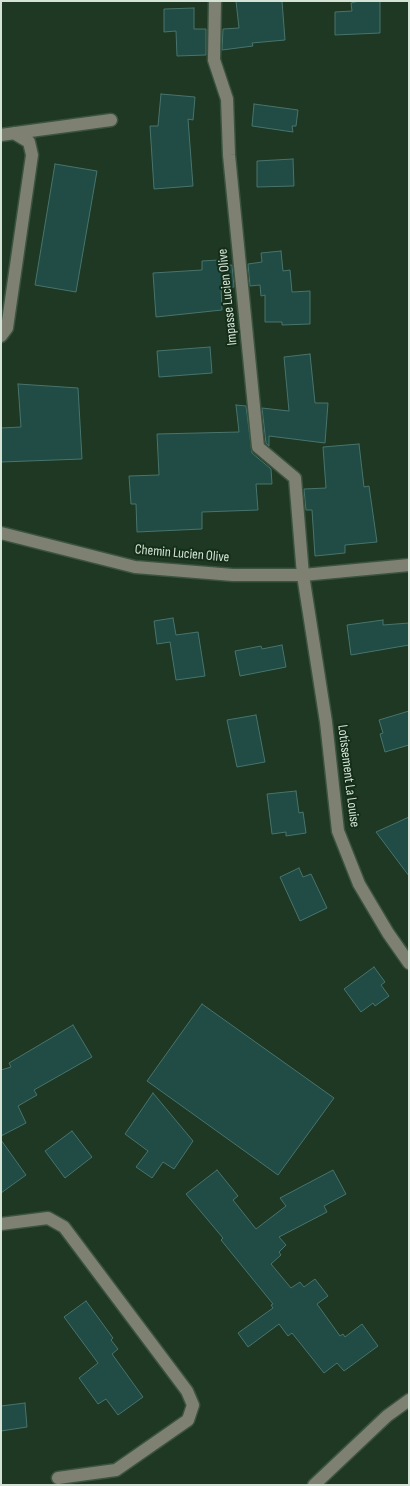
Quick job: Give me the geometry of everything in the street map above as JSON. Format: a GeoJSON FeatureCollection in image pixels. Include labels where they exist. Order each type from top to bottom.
{"type":"FeatureCollection","features":[{"type":"Feature","properties":{"kind":"street","name":"Impasse Lucien Olive"},"geometry":{"type":"LineString","coordinates":[[215,1],[214,60],[228,100],[229,155],[258,447],[294,478],[303,575]]}},
{"type":"Feature","properties":{"kind":"street"},"geometry":{"type":"LineString","coordinates":[[1,135],[111,120]]}},
{"type":"Feature","properties":{"kind":"street"},"geometry":{"type":"LineString","coordinates":[[1,336],[7,328],[32,155],[29,142],[14,133]]}},
{"type":"Feature","properties":{"kind":"street","name":"Chemin Lucien Olive"},"geometry":{"type":"LineString","coordinates":[[1,533],[135,567],[233,574],[303,575],[409,565]]}},
{"type":"Feature","properties":{"kind":"street","name":"Lotissement La Louise"},"geometry":{"type":"LineString","coordinates":[[303,575],[326,722],[338,831],[359,884],[388,933],[409,963]]}},
{"type":"Feature","properties":{"kind":"street"},"geometry":{"type":"LineString","coordinates":[[1,1224],[48,1218],[64,1227],[187,1391],[193,1405],[188,1420],[116,1470],[58,1478]]}},
{"type":"Feature","properties":{"kind":"street"},"geometry":{"type":"LineString","coordinates":[[314,1485],[387,1416],[409,1400]]}},
{"type":"Feature","properties":{"kind":"building"},"geometry":{"type":"Polygon","coordinates":[[[236,1],[282,1],[285,40],[252,43],[253,46],[222,50],[223,29],[239,28],[236,1]]]}},
{"type":"Feature","properties":{"kind":"building"},"geometry":{"type":"Polygon","coordinates":[[[380,1],[380,33],[335,35],[335,12],[352,11],[351,3],[380,1]]]}},
{"type":"Feature","properties":{"kind":"building"},"geometry":{"type":"Polygon","coordinates":[[[194,8],[194,29],[206,29],[206,55],[177,56],[176,31],[164,32],[164,9],[194,8]]]}},
{"type":"Feature","properties":{"kind":"building"},"geometry":{"type":"Polygon","coordinates":[[[161,94],[195,97],[193,120],[188,119],[193,186],[154,189],[150,126],[158,126],[161,94]]]}},
{"type":"Feature","properties":{"kind":"building"},"geometry":{"type":"Polygon","coordinates":[[[254,104],[298,110],[296,126],[292,126],[293,132],[252,126],[254,104]]]}},
{"type":"Feature","properties":{"kind":"building"},"geometry":{"type":"Polygon","coordinates":[[[293,159],[294,186],[257,187],[257,161],[293,159]]]}},
{"type":"Feature","properties":{"kind":"building"},"geometry":{"type":"Polygon","coordinates":[[[55,164],[97,171],[76,292],[35,285],[55,164]]]}},
{"type":"Feature","properties":{"kind":"building"},"geometry":{"type":"Polygon","coordinates":[[[281,251],[283,271],[290,270],[292,292],[310,291],[310,324],[282,325],[282,322],[265,322],[265,295],[261,296],[260,285],[250,286],[248,264],[262,262],[261,253],[281,251]]]}},
{"type":"Feature","properties":{"kind":"building"},"geometry":{"type":"Polygon","coordinates":[[[219,260],[219,266],[232,265],[234,287],[221,288],[222,310],[156,317],[153,273],[202,270],[202,261],[219,260]]]}},
{"type":"Feature","properties":{"kind":"building"},"geometry":{"type":"Polygon","coordinates":[[[210,347],[212,373],[159,377],[157,351],[210,347]]]}},
{"type":"Feature","properties":{"kind":"building"},"geometry":{"type":"Polygon","coordinates":[[[310,354],[315,403],[328,403],[325,443],[269,436],[269,446],[266,443],[262,408],[289,411],[284,357],[310,354]]]}},
{"type":"Feature","properties":{"kind":"building"},"geometry":{"type":"Polygon","coordinates":[[[18,384],[78,388],[82,459],[1,462],[1,428],[21,427],[18,384]]]}},
{"type":"Feature","properties":{"kind":"building"},"geometry":{"type":"Polygon","coordinates":[[[236,405],[246,406],[252,453],[271,469],[272,484],[256,484],[258,510],[202,512],[202,529],[137,532],[136,504],[131,504],[129,476],[159,475],[157,434],[239,432],[236,405]]]}},
{"type":"Feature","properties":{"kind":"building"},"geometry":{"type":"Polygon","coordinates":[[[359,444],[364,487],[369,486],[377,542],[345,545],[345,553],[315,556],[312,510],[306,510],[304,489],[326,488],[323,447],[359,444]]]}},
{"type":"Feature","properties":{"kind":"building"},"geometry":{"type":"Polygon","coordinates":[[[173,618],[176,635],[198,632],[205,676],[176,680],[170,642],[157,644],[154,621],[173,618]]]}},
{"type":"Feature","properties":{"kind":"building"},"geometry":{"type":"Polygon","coordinates":[[[383,620],[383,625],[409,623],[409,645],[351,655],[347,625],[383,620]]]}},
{"type":"Feature","properties":{"kind":"building"},"geometry":{"type":"Polygon","coordinates":[[[282,645],[286,667],[240,676],[235,651],[261,646],[262,649],[282,645]]]}},
{"type":"Feature","properties":{"kind":"building"},"geometry":{"type":"Polygon","coordinates":[[[409,711],[409,745],[385,752],[380,734],[383,733],[379,720],[409,711]]]}},
{"type":"Feature","properties":{"kind":"building"},"geometry":{"type":"Polygon","coordinates":[[[256,715],[265,762],[237,767],[227,720],[256,715]]]}},
{"type":"Feature","properties":{"kind":"building"},"geometry":{"type":"Polygon","coordinates":[[[296,791],[299,813],[303,812],[306,833],[286,836],[286,832],[272,834],[267,794],[296,791]]]}},
{"type":"Feature","properties":{"kind":"building"},"geometry":{"type":"Polygon","coordinates":[[[409,817],[409,876],[376,832],[409,817]]]}},
{"type":"Feature","properties":{"kind":"building"},"geometry":{"type":"Polygon","coordinates":[[[299,868],[303,877],[311,874],[327,908],[300,921],[280,877],[299,868]]]}},
{"type":"Feature","properties":{"kind":"building"},"geometry":{"type":"Polygon","coordinates":[[[374,967],[385,982],[381,985],[389,996],[375,1006],[373,1003],[361,1012],[344,989],[374,967]]]}},
{"type":"Feature","properties":{"kind":"building"},"geometry":{"type":"Polygon","coordinates":[[[202,1004],[334,1098],[278,1175],[147,1081],[202,1004]]]}},
{"type":"Feature","properties":{"kind":"building"},"geometry":{"type":"Polygon","coordinates":[[[73,1025],[92,1057],[34,1090],[37,1095],[18,1106],[26,1123],[1,1136],[1,1070],[11,1067],[9,1063],[73,1025]]]}},
{"type":"Feature","properties":{"kind":"building"},"geometry":{"type":"Polygon","coordinates":[[[153,1093],[193,1141],[174,1169],[163,1162],[152,1178],[136,1167],[148,1151],[125,1134],[153,1093]]]}},
{"type":"Feature","properties":{"kind":"building"},"geometry":{"type":"Polygon","coordinates":[[[72,1131],[92,1157],[65,1178],[45,1151],[72,1131]]]}},
{"type":"Feature","properties":{"kind":"building"},"geometry":{"type":"Polygon","coordinates":[[[1,1140],[26,1175],[1,1193],[1,1140]]]}},
{"type":"Feature","properties":{"kind":"building"},"geometry":{"type":"Polygon","coordinates":[[[217,1170],[238,1196],[233,1200],[256,1229],[286,1206],[280,1198],[333,1170],[346,1194],[324,1206],[327,1212],[279,1237],[286,1245],[279,1252],[281,1255],[271,1264],[291,1288],[300,1282],[304,1287],[315,1279],[328,1296],[317,1304],[340,1336],[343,1334],[345,1337],[362,1324],[378,1346],[344,1371],[337,1363],[324,1373],[292,1333],[288,1336],[279,1324],[248,1347],[238,1333],[273,1308],[271,1305],[273,1304],[221,1240],[223,1238],[186,1194],[217,1170]]]}},
{"type":"Feature","properties":{"kind":"building"},"geometry":{"type":"Polygon","coordinates":[[[86,1301],[113,1338],[111,1340],[118,1349],[112,1354],[143,1397],[118,1415],[106,1399],[98,1404],[79,1378],[98,1363],[64,1317],[86,1301]]]}},
{"type":"Feature","properties":{"kind":"building"},"geometry":{"type":"Polygon","coordinates":[[[25,1403],[27,1427],[1,1431],[1,1406],[25,1403]]]}}]}
